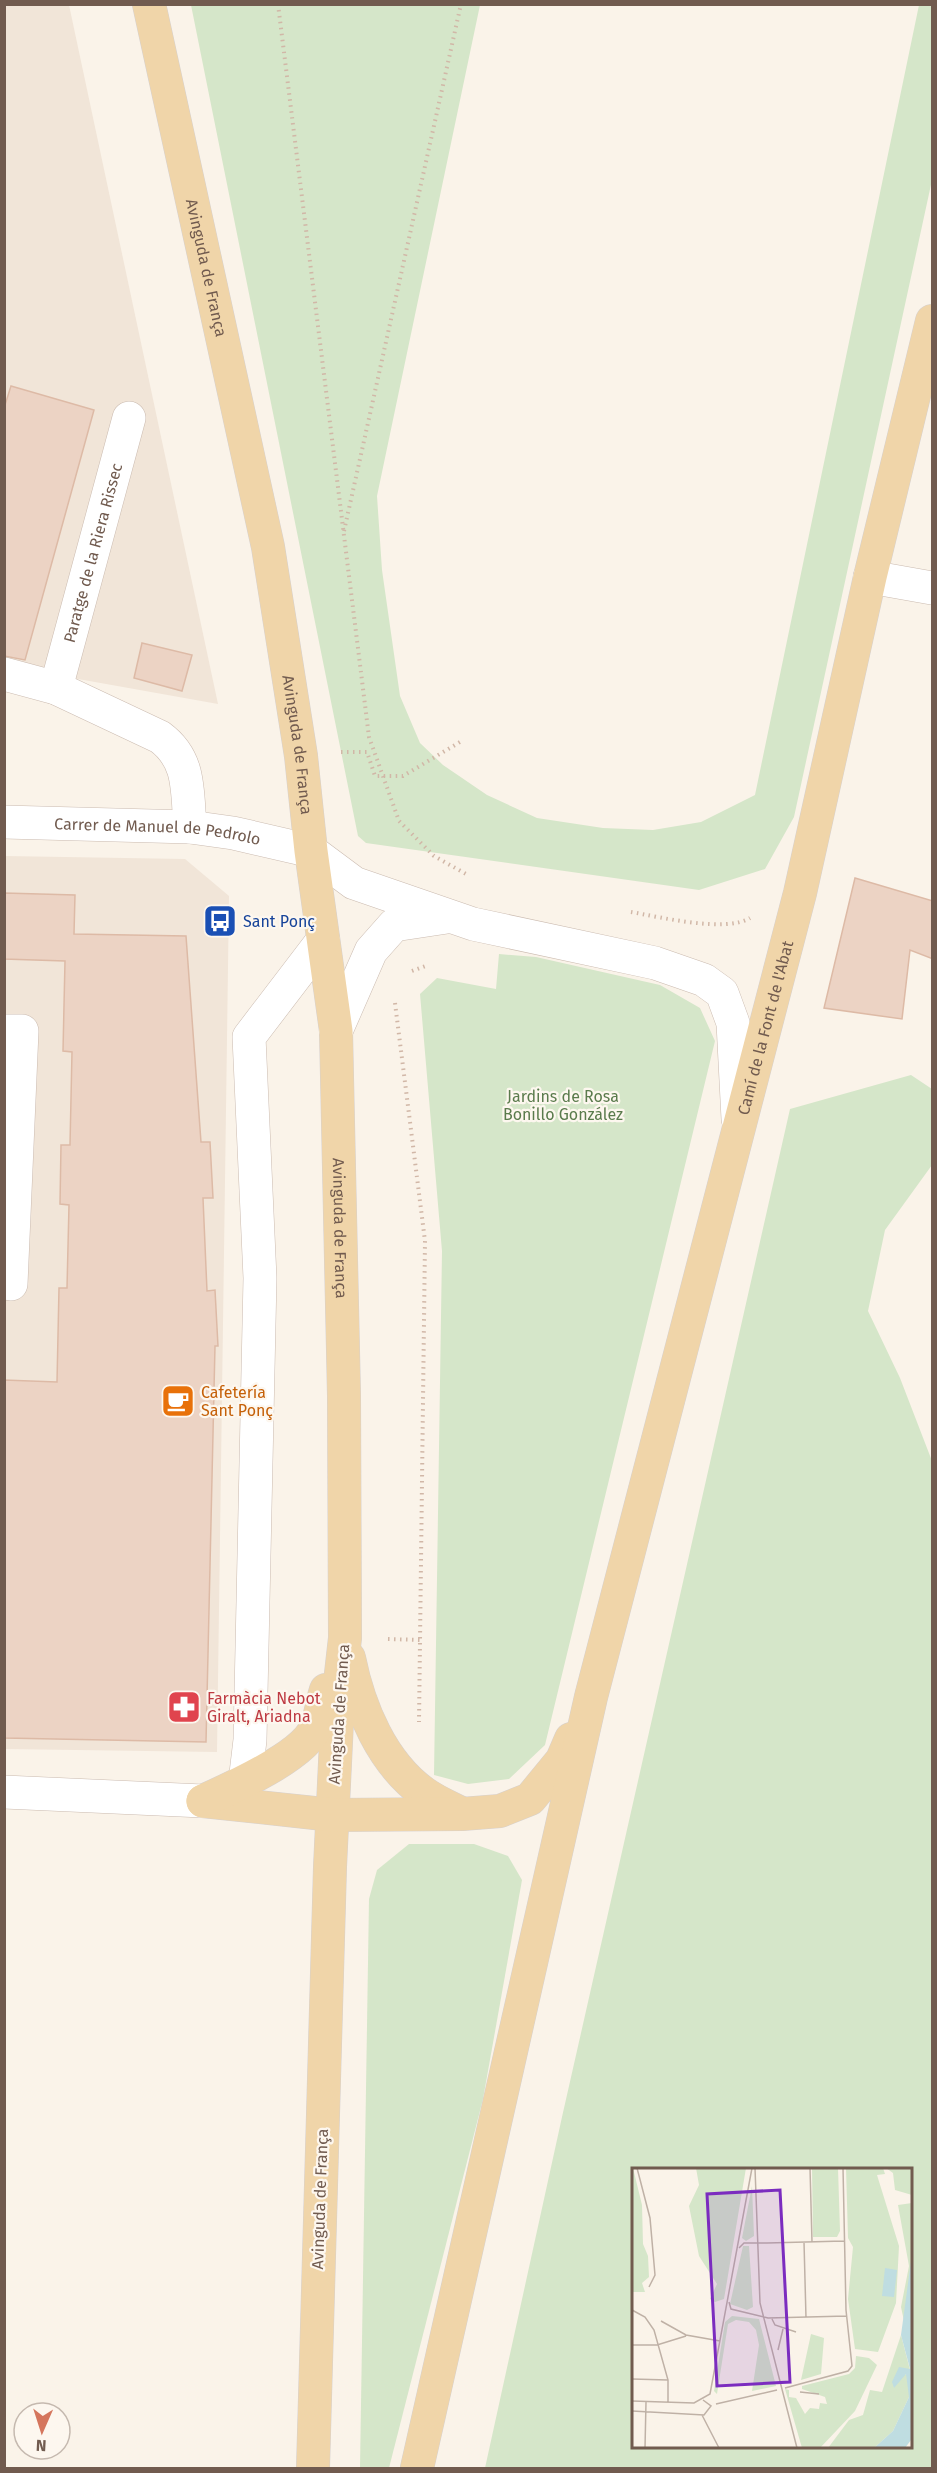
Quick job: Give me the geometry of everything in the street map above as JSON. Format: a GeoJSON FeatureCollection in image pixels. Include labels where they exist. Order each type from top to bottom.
{"type":"FeatureCollection","features":[{"type":"Feature","properties":{"kind":"main road","name":"Avinguda de França"},"geometry":{"type":"LineString","coordinates":[[149,4],[268,547],[301,756],[311,851],[336,1031],[344,1396],[345,1638],[338,1700],[333,1815],[313,2469]]}},
{"type":"Feature","properties":{"kind":"main road","name":"Camí de la Font de l'Abat"},"geometry":{"type":"LineString","coordinates":[[738,1129],[800,893],[870,577],[933,321]]}},
{"type":"Feature","properties":{"kind":"main road"},"geometry":{"type":"LineString","coordinates":[[417,2469],[591,1697],[630,1554],[738,1129]]}},
{"type":"Feature","properties":{"kind":"main road"},"geometry":{"type":"LineString","coordinates":[[203,1801],[244,1782],[291,1755],[316,1728],[321,1703],[345,1638]]}},
{"type":"Feature","properties":{"kind":"main road"},"geometry":{"type":"LineString","coordinates":[[345,1638],[353,1678],[371,1728],[400,1773],[425,1794],[462,1814]]}},
{"type":"Feature","properties":{"kind":"main road"},"geometry":{"type":"LineString","coordinates":[[203,1801],[333,1815],[462,1814],[500,1811],[530,1799],[562,1760],[591,1697]]}},
{"type":"Feature","properties":{"kind":"street","name":"Paratge de la Riera Rissec"},"geometry":{"type":"LineString","coordinates":[[56,688],[129,418]]}},
{"type":"Feature","properties":{"kind":"street"},"geometry":{"type":"LineString","coordinates":[[870,577],[933,588]]}},
{"type":"Feature","properties":{"kind":"street"},"geometry":{"type":"LineString","coordinates":[[4,674],[56,688],[160,737],[172,746],[185,770],[190,827]]}},
{"type":"Feature","properties":{"kind":"street","name":"Carrer de Manuel de Pedrolo"},"geometry":{"type":"LineString","coordinates":[[4,822],[190,827],[233,833],[311,851]]}},
{"type":"Feature","properties":{"kind":"street","name":"Camí de la Font de l'Abat"},"geometry":{"type":"LineString","coordinates":[[311,851],[354,883],[473,924],[655,963],[704,980],[722,993],[733,1023],[738,1129]]}},
{"type":"Feature","properties":{"kind":"street","name":"Camí de la Font de l'Abat"},"geometry":{"type":"LineString","coordinates":[[336,1031],[371,951],[394,925],[452,917]]}},
{"type":"Feature","properties":{"kind":"street"},"geometry":{"type":"LineString","coordinates":[[244,1782],[250,1740],[260,1278],[249,1037],[323,940]]}},
{"type":"Feature","properties":{"kind":"street"},"geometry":{"type":"LineString","coordinates":[[4,1030],[22,1031],[11,1284],[4,1283]]}},
{"type":"Feature","properties":{"kind":"street"},"geometry":{"type":"LineString","coordinates":[[4,1792],[203,1801]]}},
{"type":"Feature","properties":{"kind":"path"},"geometry":{"type":"LineString","coordinates":[[278,4],[369,737],[399,821],[434,856],[468,875]]}},
{"type":"Feature","properties":{"kind":"path"},"geometry":{"type":"LineString","coordinates":[[343,535],[461,4]]}},
{"type":"Feature","properties":{"kind":"path"},"geometry":{"type":"LineString","coordinates":[[333,752],[367,752],[375,776],[403,776],[460,742]]}},
{"type":"Feature","properties":{"kind":"path"},"geometry":{"type":"LineString","coordinates":[[622,910],[702,923],[741,923],[755,915]]}},
{"type":"Feature","properties":{"kind":"path"},"geometry":{"type":"LineString","coordinates":[[406,980],[412,971],[438,962]]}},
{"type":"Feature","properties":{"kind":"path"},"geometry":{"type":"LineString","coordinates":[[394,999],[426,1241],[419,1723]]}},
{"type":"Feature","properties":{"kind":"shaded area"},"geometry":{"type":"Polygon","coordinates":[[[5,5],[69,5],[218,704],[11,667],[5,687],[5,5]]]}},
{"type":"Feature","properties":{"kind":"shaded area"},"geometry":{"type":"Polygon","coordinates":[[[5,856],[185,859],[229,896],[217,1752],[5,1749],[5,856]]]}},
{"type":"Feature","properties":{"kind":"green space"},"geometry":{"type":"Polygon","coordinates":[[[191,5],[480,5],[377,496],[382,570],[400,696],[420,743],[443,765],[487,795],[537,818],[603,828],[653,830],[701,822],[755,795],[919,5],[932,5],[932,180],[794,817],[765,869],[699,890],[366,843],[358,836],[191,5]]]}},
{"type":"Feature","properties":{"kind":"green space","name":"Jardins de Rosa Bonillo González"},"geometry":{"type":"Polygon","coordinates":[[[499,954],[536,957],[660,985],[700,1008],[715,1041],[545,1745],[509,1779],[468,1784],[434,1775],[442,1251],[420,994],[437,978],[496,989],[499,954]]]}},
{"type":"Feature","properties":{"kind":"green space"},"geometry":{"type":"Polygon","coordinates":[[[911,1075],[932,1089],[932,1165],[885,1230],[868,1311],[900,1378],[932,1461],[932,2468],[485,2468],[790,1109],[911,1075]]]}},
{"type":"Feature","properties":{"kind":"green space"},"geometry":{"type":"Polygon","coordinates":[[[409,1844],[474,1844],[508,1856],[522,1880],[483,2099],[389,2468],[360,2468],[369,1899],[377,1870],[409,1844]]]}},
{"type":"Feature","properties":{"kind":"building"},"geometry":{"type":"Polygon","coordinates":[[[11,386],[94,410],[25,660],[4,656],[4,408],[11,386]]]}},
{"type":"Feature","properties":{"kind":"building"},"geometry":{"type":"Polygon","coordinates":[[[142,643],[192,655],[182,691],[134,678],[142,643]]]}},
{"type":"Feature","properties":{"kind":"building"},"geometry":{"type":"Polygon","coordinates":[[[855,878],[933,901],[933,959],[910,950],[902,1019],[824,1008],[855,878]]]}},
{"type":"Feature","properties":{"kind":"building"},"geometry":{"type":"Polygon","coordinates":[[[4,893],[75,895],[74,934],[186,936],[201,1142],[210,1142],[213,1198],[203,1198],[207,1291],[215,1290],[218,1346],[215,1346],[206,1742],[4,1738],[4,1380],[57,1382],[59,1288],[67,1288],[69,1205],[60,1204],[61,1145],[70,1145],[72,1052],[63,1051],[65,961],[4,959],[4,893]]]}},
{"type":"Feature","properties":{"kind":"place","name":"Sant Ponç"},"geometry":{"type":"Point","coordinates":[220,921]}},
{"type":"Feature","properties":{"kind":"place","name":"Cafetería Sant Ponç"},"geometry":{"type":"Point","coordinates":[178,1401]}},
{"type":"Feature","properties":{"kind":"place","name":"Farmàcia Nebot Giralt, Ariadna"},"geometry":{"type":"Point","coordinates":[184,1707]}}]}
